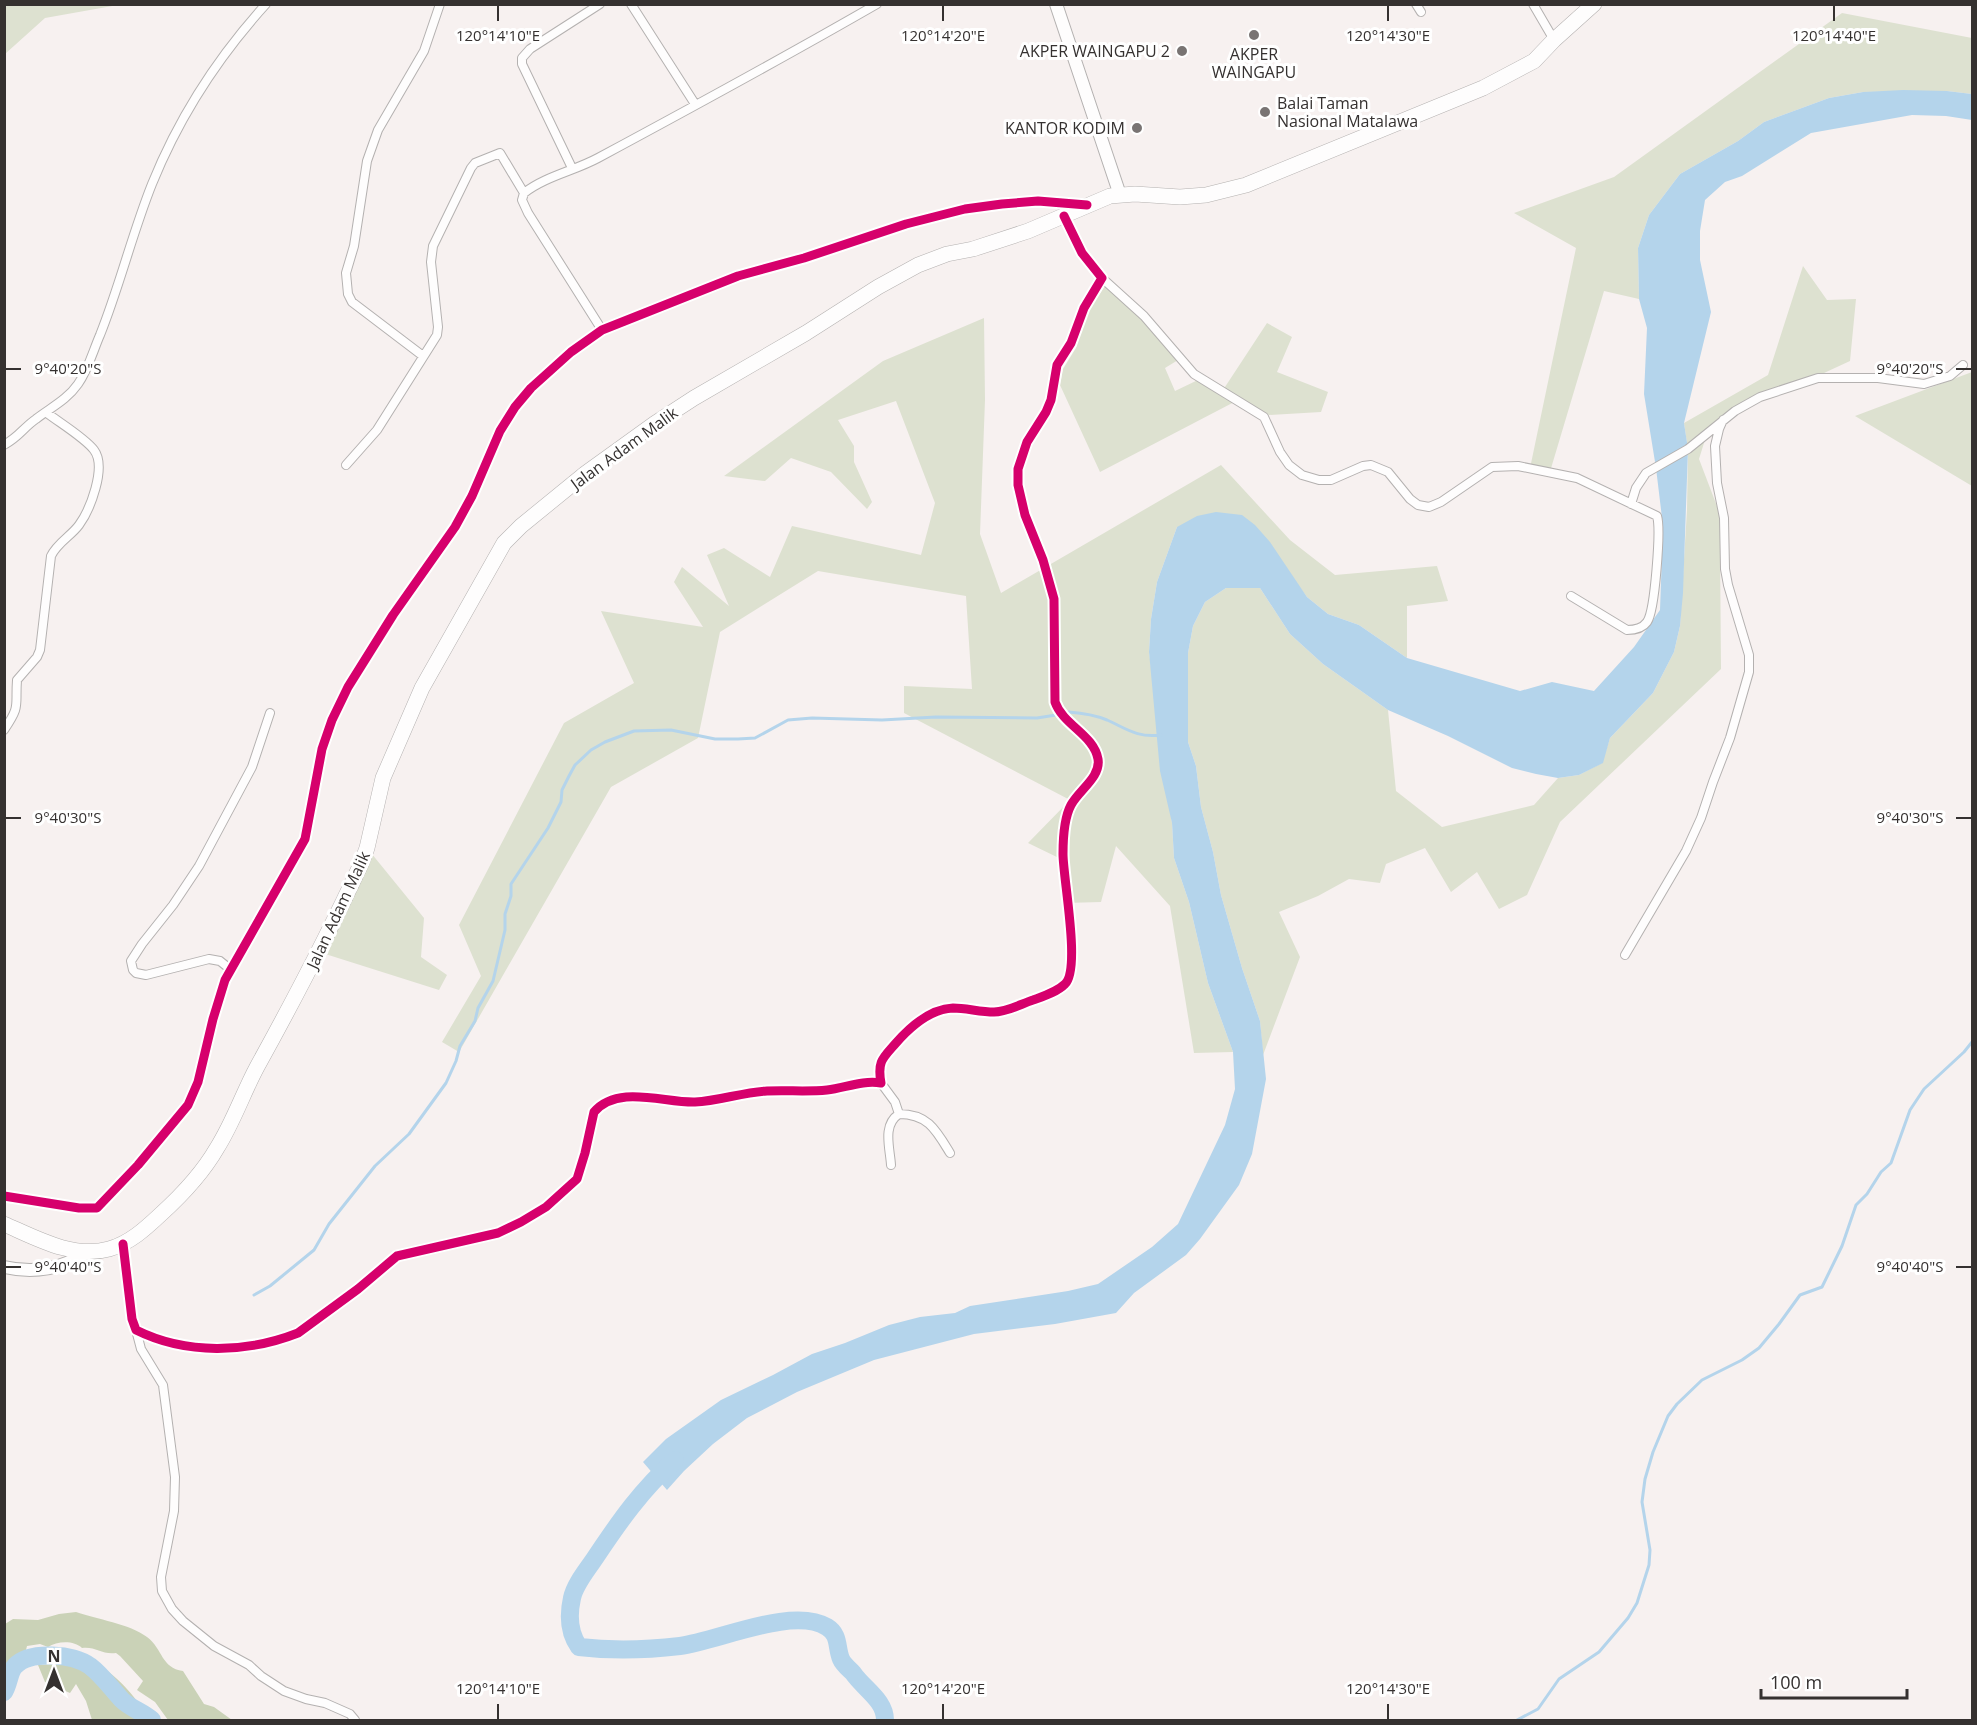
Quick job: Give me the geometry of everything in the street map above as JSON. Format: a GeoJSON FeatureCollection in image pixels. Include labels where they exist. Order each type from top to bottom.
{"type":"FeatureCollection","features":[{"type":"Feature","properties":{"kind":"highway","name":"Jalan Adam Malik"},"geometry":{"type":"LineString","coordinates":[[4,1224],[59,1246],[88,1252],[108,1249],[134,1238],[179,1198],[201,1173],[218,1148],[254,1074],[303,985],[361,864],[367,848],[383,778],[422,688],[504,543],[521,526],[586,473],[694,398],[806,333],[894,278],[936,257],[1000,241],[1110,196],[1206,195],[1246,185],[1483,88],[1534,61],[1594,4]]}},
{"type":"Feature","properties":{"kind":"street"},"geometry":{"type":"LineString","coordinates":[[4,445],[20,436],[37,418],[47,413],[78,384],[116,294],[152,185],[171,142],[195,97],[227,50],[266,4]]}},
{"type":"Feature","properties":{"kind":"street"},"geometry":{"type":"LineString","coordinates":[[423,356],[351,302],[346,273],[354,246],[366,166],[373,141],[424,51],[440,4]]}},
{"type":"Feature","properties":{"kind":"street"},"geometry":{"type":"LineString","coordinates":[[572,168],[522,64],[522,58],[530,49],[600,4]]}},
{"type":"Feature","properties":{"kind":"street"},"geometry":{"type":"LineString","coordinates":[[631,4],[695,104]]}},
{"type":"Feature","properties":{"kind":"street"},"geometry":{"type":"LineString","coordinates":[[602,330],[528,213],[522,200],[524,193],[547,179],[595,159],[695,104],[734,86],[877,4]]}},
{"type":"Feature","properties":{"kind":"street"},"geometry":{"type":"LineString","coordinates":[[1070,4],[1057,8],[1120,195]]}},
{"type":"Feature","properties":{"kind":"street"},"geometry":{"type":"LineString","coordinates":[[1533,4],[1554,40]]}},
{"type":"Feature","properties":{"kind":"street"},"geometry":{"type":"LineString","coordinates":[[346,465],[376,430],[438,331],[431,262],[433,246],[471,168],[475,163],[500,153],[524,193]]}},
{"type":"Feature","properties":{"kind":"street"},"geometry":{"type":"LineString","coordinates":[[4,1196],[85,1209],[97,1208],[188,1105],[198,1082],[213,1018],[230,969],[305,839],[322,749],[348,687],[393,615],[455,526],[472,495],[500,431],[515,407],[531,388],[558,363],[602,330],[738,276],[804,258],[896,227],[943,214],[1002,204],[1038,201],[1087,205]]}},
{"type":"Feature","properties":{"kind":"street"},"geometry":{"type":"LineString","coordinates":[[1064,216],[1082,253],[1102,278],[1144,316],[1194,374],[1264,417],[1280,452],[1289,465],[1302,475],[1319,480],[1331,480],[1363,466],[1371,465],[1388,472],[1410,499],[1418,505],[1429,507],[1441,502],[1492,467],[1518,466],[1577,478],[1654,514],[1658,520],[1656,577],[1653,607],[1648,622],[1634,630],[1627,630],[1571,596]]}},
{"type":"Feature","properties":{"kind":"street"},"geometry":{"type":"LineString","coordinates":[[899,1114],[895,1102],[881,1083],[879,1074],[881,1059],[902,1035],[930,1015],[955,1008],[1003,1011],[1055,991],[1065,984],[1071,973],[1072,955],[1063,861],[1066,822],[1071,805],[1098,770],[1098,756],[1087,739],[1058,710],[1055,702],[1054,599],[1048,575],[1024,515],[1018,485],[1018,469],[1027,442],[1051,400],[1057,365],[1071,343],[1084,308],[1102,278]]}},
{"type":"Feature","properties":{"kind":"street"},"geometry":{"type":"LineString","coordinates":[[1631,504],[1636,488],[1646,473],[1688,449],[1723,420],[1760,397],[1818,378],[1878,378],[1924,384],[1950,376],[1963,365]]}},
{"type":"Feature","properties":{"kind":"street"},"geometry":{"type":"LineString","coordinates":[[4,730],[16,710],[17,680],[37,657],[40,650],[51,556],[53,551],[79,525],[93,496],[100,465],[94,449],[47,413]]}},
{"type":"Feature","properties":{"kind":"street"},"geometry":{"type":"LineString","coordinates":[[1625,955],[1686,851],[1701,818],[1731,738],[1749,672],[1749,655],[1725,569],[1724,518],[1717,483],[1715,446],[1723,420]]}},
{"type":"Feature","properties":{"kind":"street"},"geometry":{"type":"LineString","coordinates":[[230,969],[220,961],[209,959],[140,975],[132,970],[131,961],[199,866],[252,767],[270,713]]}},
{"type":"Feature","properties":{"kind":"street"},"geometry":{"type":"LineString","coordinates":[[136,1330],[184,1347],[202,1348],[236,1348],[261,1344],[298,1333],[358,1289],[397,1256],[498,1233],[546,1207],[577,1179],[594,1112],[598,1107],[617,1099],[641,1098],[693,1102],[769,1091],[823,1090],[863,1082],[881,1083]]}},
{"type":"Feature","properties":{"kind":"street"},"geometry":{"type":"LineString","coordinates":[[891,1165],[889,1126],[899,1114],[922,1117],[950,1152]]}},
{"type":"Feature","properties":{"kind":"street"},"geometry":{"type":"LineString","coordinates":[[123,1244],[132,1319],[141,1349],[163,1385],[174,1477],[174,1511],[161,1577],[162,1591],[172,1609],[183,1621],[214,1646],[249,1665],[284,1691],[325,1703],[350,1714],[355,1720]]}},
{"type":"Feature","properties":{"kind":"street"},"geometry":{"type":"LineString","coordinates":[[4,1267],[29,1271],[48,1269],[75,1260],[88,1252]]}},
{"type":"Feature","properties":{"kind":"green space"},"geometry":{"type":"Polygon","coordinates":[[[5,4],[118,5],[45,18],[5,54],[5,4]]]}},
{"type":"Feature","properties":{"kind":"green space"},"geometry":{"type":"Polygon","coordinates":[[[1842,13],[1972,38],[1972,94],[1947,91],[1863,92],[1829,98],[1764,122],[1738,141],[1680,174],[1649,215],[1638,248],[1639,299],[1604,291],[1549,475],[1529,473],[1576,248],[1514,213],[1614,177],[1842,13]]]}},
{"type":"Feature","properties":{"kind":"green space"},"geometry":{"type":"Polygon","coordinates":[[[1803,266],[1827,300],[1856,299],[1850,361],[1824,373],[1755,395],[1709,427],[1699,459],[1723,522],[1720,546],[1721,669],[1560,822],[1527,895],[1499,909],[1477,872],[1451,892],[1425,848],[1386,864],[1380,883],[1349,879],[1318,896],[1279,912],[1300,957],[1263,1055],[1260,1021],[1221,895],[1201,807],[1196,766],[1188,742],[1188,653],[1193,626],[1205,602],[1226,588],[1260,588],[1290,634],[1323,664],[1388,710],[1396,791],[1442,827],[1534,805],[1558,778],[1579,775],[1602,763],[1610,738],[1653,693],[1674,652],[1680,626],[1687,510],[1688,450],[1684,423],[1768,375],[1803,266]]]}},
{"type":"Feature","properties":{"kind":"green space"},"geometry":{"type":"Polygon","coordinates":[[[1109,280],[1163,331],[1183,357],[1165,368],[1175,391],[1200,379],[1223,390],[1267,323],[1292,337],[1277,372],[1328,392],[1321,412],[1269,415],[1240,399],[1100,472],[1060,385],[1063,369],[1076,348],[1086,314],[1109,280]]]}},
{"type":"Feature","properties":{"kind":"green space"},"geometry":{"type":"Polygon","coordinates":[[[984,318],[985,400],[980,534],[1001,593],[1221,465],[1290,540],[1335,575],[1437,566],[1448,601],[1407,606],[1407,658],[1359,625],[1328,614],[1307,597],[1289,573],[1177,527],[1157,582],[1149,652],[1172,823],[1174,858],[1189,902],[1208,983],[1233,1052],[1194,1053],[1170,906],[1116,846],[1101,902],[1065,903],[1063,860],[1028,843],[1070,800],[904,713],[904,686],[972,689],[966,596],[818,571],[720,632],[698,738],[611,787],[459,1052],[442,1042],[481,976],[459,925],[564,723],[634,683],[601,611],[703,627],[674,582],[682,567],[729,606],[707,555],[724,548],[770,577],[792,526],[921,555],[935,503],[896,401],[838,420],[854,446],[854,462],[872,502],[867,509],[831,472],[791,458],[765,481],[724,476],[883,361],[984,318]]]}},
{"type":"Feature","properties":{"kind":"green space"},"geometry":{"type":"Polygon","coordinates":[[[1972,372],[1972,486],[1855,416],[1972,372]]]}},
{"type":"Feature","properties":{"kind":"green space"},"geometry":{"type":"Polygon","coordinates":[[[367,848],[424,918],[421,957],[447,975],[439,990],[319,952],[367,848]]]}},
{"type":"Feature","properties":{"kind":"green space"},"geometry":{"type":"Polygon","coordinates":[[[76,1612],[140,1632],[152,1642],[170,1666],[183,1671],[204,1704],[214,1707],[232,1720],[168,1720],[155,1702],[137,1690],[143,1681],[116,1653],[82,1648],[70,1643],[48,1647],[40,1644],[27,1646],[25,1654],[5,1668],[5,1624],[13,1619],[38,1620],[76,1612]]]}},
{"type":"Feature","properties":{"kind":"green space"},"geometry":{"type":"Polygon","coordinates":[[[79,1663],[105,1669],[134,1697],[149,1720],[92,1720],[86,1701],[76,1684],[70,1693],[45,1682],[38,1665],[79,1663]]]}},
{"type":"Feature","properties":{"kind":"water"},"geometry":{"type":"Polygon","coordinates":[[[1903,90],[1972,94],[1972,120],[1946,116],[1912,115],[1811,133],[1742,176],[1725,182],[1705,200],[1700,231],[1700,260],[1711,312],[1684,423],[1688,449],[1680,626],[1674,652],[1653,693],[1610,738],[1603,763],[1579,775],[1558,778],[1512,768],[1448,736],[1388,710],[1323,664],[1290,634],[1260,588],[1226,588],[1205,602],[1193,626],[1188,653],[1188,742],[1196,766],[1201,807],[1221,895],[1260,1021],[1266,1079],[1252,1154],[1239,1185],[1186,1255],[1134,1293],[1116,1313],[1055,1324],[974,1334],[874,1360],[797,1392],[747,1418],[713,1444],[667,1490],[643,1462],[666,1439],[721,1400],[812,1354],[889,1325],[920,1317],[955,1313],[970,1306],[1068,1291],[1098,1284],[1152,1247],[1178,1224],[1225,1125],[1235,1089],[1233,1052],[1208,983],[1189,902],[1174,858],[1172,823],[1160,771],[1149,652],[1151,619],[1157,582],[1177,527],[1197,516],[1216,512],[1242,515],[1255,525],[1270,542],[1307,597],[1328,614],[1359,625],[1407,658],[1520,691],[1552,682],[1594,691],[1634,647],[1660,610],[1663,526],[1644,394],[1647,328],[1639,299],[1638,248],[1649,215],[1680,174],[1738,141],[1764,122],[1829,98],[1863,92],[1903,90]]]}},
{"type":"Feature","properties":{"kind":"waterway"},"geometry":{"type":"LineString","coordinates":[[1069,712],[1098,717],[1139,734],[1161,735]]}},
{"type":"Feature","properties":{"kind":"waterway"},"geometry":{"type":"LineString","coordinates":[[254,1295],[270,1286],[314,1250],[329,1224],[375,1166],[409,1134],[446,1083],[460,1046],[475,1021],[478,1008],[493,981],[505,930],[505,914],[511,896],[511,884],[548,828],[561,802],[562,790],[575,765],[591,750],[634,731],[671,730],[715,739],[738,739],[755,738],[788,720],[812,718],[882,720],[936,717],[1037,718],[1056,715]]}},
{"type":"Feature","properties":{"kind":"waterway"},"geometry":{"type":"LineString","coordinates":[[1517,1720],[1538,1709],[1559,1679],[1599,1652],[1628,1618],[1637,1603],[1649,1565],[1650,1550],[1642,1502],[1645,1479],[1668,1416],[1702,1380],[1742,1360],[1759,1348],[1800,1295],[1822,1287],[1842,1246],[1856,1205],[1867,1194],[1881,1172],[1891,1163],[1910,1110],[1924,1089],[1972,1042]]}},
{"type":"Feature","properties":{"kind":"waterway"},"geometry":{"type":"LineString","coordinates":[[675,1460],[632,1506],[576,1588],[572,1598],[570,1618],[571,1630],[579,1647],[630,1650],[680,1646],[776,1622],[795,1620],[812,1622],[827,1627],[834,1634],[842,1661],[882,1706],[885,1720]]}},
{"type":"Feature","properties":{"kind":"waterway"},"geometry":{"type":"LineString","coordinates":[[4,1692],[13,1669],[22,1661],[41,1656],[63,1657],[90,1666],[125,1703],[152,1720]]}},
{"type":"Feature","properties":{"kind":"cycle path"},"geometry":{"type":"LineString","coordinates":[[4,1196],[79,1208],[97,1208],[138,1165],[188,1105],[198,1082],[225,980],[305,839],[322,749],[332,720],[348,687],[393,615],[455,527],[472,496],[500,431],[515,407],[531,388],[571,352],[602,330],[738,276],[804,258],[906,224],[965,209],[1038,201],[1087,205]]}},
{"type":"Feature","properties":{"kind":"cycle path"},"geometry":{"type":"LineString","coordinates":[[123,1244],[132,1319],[136,1330],[175,1344],[196,1347],[238,1347],[278,1340],[298,1333],[358,1289],[397,1256],[498,1233],[546,1207],[577,1179],[594,1112],[604,1104],[628,1097],[695,1102],[758,1092],[820,1091],[860,1083],[881,1083],[880,1070],[884,1056],[908,1031],[929,1015],[953,1008],[989,1012],[1004,1011],[1050,993],[1065,984],[1070,975],[1071,943],[1063,854],[1064,829],[1071,805],[1093,778],[1098,759],[1091,743],[1065,717],[1055,702],[1054,599],[1043,560],[1025,515],[1018,485],[1018,469],[1027,442],[1051,400],[1057,365],[1071,343],[1084,308],[1102,278],[1082,253],[1064,216]]}},
{"type":"Feature","properties":{"kind":"place","name":"AKPER WAINGAPU"},"geometry":{"type":"Point","coordinates":[1254,35]}},
{"type":"Feature","properties":{"kind":"place","name":"AKPER WAINGAPU 2"},"geometry":{"type":"Point","coordinates":[1182,51]}},
{"type":"Feature","properties":{"kind":"place","name":"Balai Taman Nasional Matalawa"},"geometry":{"type":"Point","coordinates":[1265,112]}},
{"type":"Feature","properties":{"kind":"place","name":"KANTOR KODIM"},"geometry":{"type":"Point","coordinates":[1137,128]}}]}
